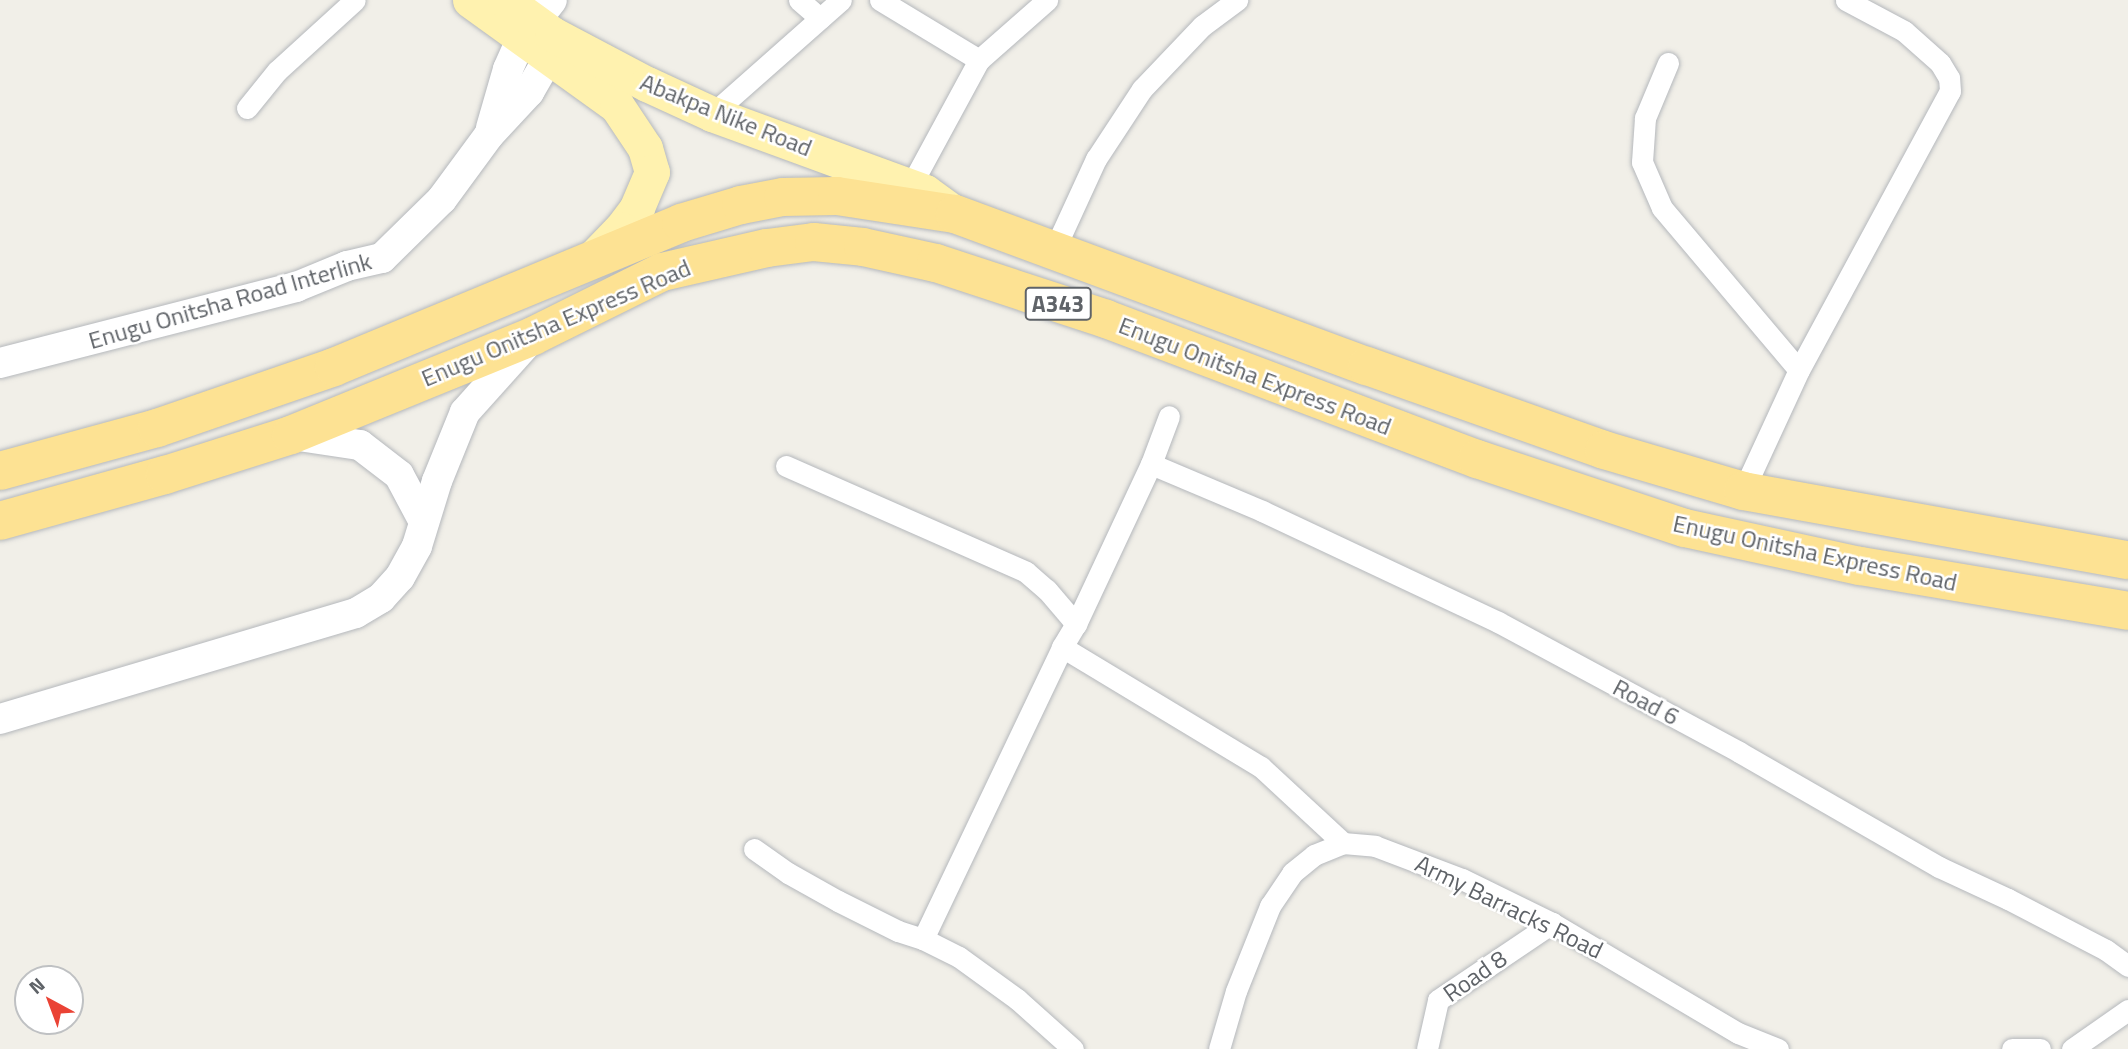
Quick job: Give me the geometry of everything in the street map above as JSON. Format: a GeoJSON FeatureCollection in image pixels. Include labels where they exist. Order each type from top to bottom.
{"type":"FeatureCollection","features":[{"type":"Feature","properties":{"kind":"highway","name":"Enugu Onitsha Express Road"},"geometry":{"type":"LineString","coordinates":[[0,471],[157,428],[334,367],[586,265],[681,223],[741,205],[783,197],[837,196],[955,214],[1055,248],[1367,366],[1604,450],[1743,491],[2128,560]]}},
{"type":"Feature","properties":{"kind":"highway","name":"Enugu Onitsha Express Road"},"geometry":{"type":"LineString","coordinates":[[0,521],[153,479],[291,435],[533,336],[663,272],[695,263],[814,242],[863,247],[936,263],[1106,319],[1477,459],[1685,528],[1860,566],[2128,611]]}},
{"type":"Feature","properties":{"kind":"main road","name":"Abakpa Nike Road"},"geometry":{"type":"LineString","coordinates":[[470,0],[546,33],[712,114],[925,192],[955,214]]}},
{"type":"Feature","properties":{"kind":"main road","name":"Abakpa Nike Road"},"geometry":{"type":"LineString","coordinates":[[505,0],[546,33]]}},
{"type":"Feature","properties":{"kind":"main road"},"geometry":{"type":"LineString","coordinates":[[546,33],[617,106],[645,148],[652,172],[636,208],[621,229],[586,265]]}},
{"type":"Feature","properties":{"kind":"street"},"geometry":{"type":"LineString","coordinates":[[247,108],[277,71],[355,0]]}},
{"type":"Feature","properties":{"kind":"street"},"geometry":{"type":"LineString","coordinates":[[799,0],[820,18]]}},
{"type":"Feature","properties":{"kind":"street"},"geometry":{"type":"LineString","coordinates":[[712,114],[841,0]]}},
{"type":"Feature","properties":{"kind":"street"},"geometry":{"type":"LineString","coordinates":[[880,0],[979,60]]}},
{"type":"Feature","properties":{"kind":"street"},"geometry":{"type":"LineString","coordinates":[[910,187],[979,60],[1047,0]]}},
{"type":"Feature","properties":{"kind":"street"},"geometry":{"type":"LineString","coordinates":[[1055,248],[1096,159],[1142,89],[1202,26],[1237,0]]}},
{"type":"Feature","properties":{"kind":"street"},"geometry":{"type":"LineString","coordinates":[[1743,491],[1799,369],[1950,91],[1949,78],[1940,63],[1904,31],[1846,0]]}},
{"type":"Feature","properties":{"kind":"street","name":"Enugu Onitsha Road Interlink"},"geometry":{"type":"LineString","coordinates":[[0,363],[296,287],[347,266],[382,258],[442,199],[489,135],[508,69],[546,33]]}},
{"type":"Feature","properties":{"kind":"street"},"geometry":{"type":"LineString","coordinates":[[1668,63],[1645,118],[1642,162],[1662,208],[1799,369]]}},
{"type":"Feature","properties":{"kind":"street"},"geometry":{"type":"LineString","coordinates":[[0,719],[356,613],[381,598],[400,577],[417,546],[453,435],[466,412],[484,388],[533,336]]}},
{"type":"Feature","properties":{"kind":"street"},"geometry":{"type":"LineString","coordinates":[[923,939],[1062,647],[1076,624],[1151,464],[1169,416]]}},
{"type":"Feature","properties":{"kind":"street"},"geometry":{"type":"LineString","coordinates":[[291,435],[360,445],[399,475],[425,522]]}},
{"type":"Feature","properties":{"kind":"street","name":"Road 6"},"geometry":{"type":"LineString","coordinates":[[1151,464],[1262,510],[1497,622],[1739,752],[1939,867],[2106,950],[2128,966]]}},
{"type":"Feature","properties":{"kind":"street"},"geometry":{"type":"LineString","coordinates":[[786,466],[1026,572],[1047,590],[1076,624]]}},
{"type":"Feature","properties":{"kind":"street"},"geometry":{"type":"LineString","coordinates":[[1062,647],[1262,767],[1343,843],[1314,855],[1292,873],[1270,906],[1236,991],[1219,1049]]}},
{"type":"Feature","properties":{"kind":"street","name":"Army Barracks Road"},"geometry":{"type":"LineString","coordinates":[[1343,843],[1375,846],[1408,857],[1552,923],[1714,1019],[1778,1049]]}},
{"type":"Feature","properties":{"kind":"street"},"geometry":{"type":"LineString","coordinates":[[754,849],[838,901],[898,932],[923,939],[959,957],[1017,999],[1073,1049]]}},
{"type":"Feature","properties":{"kind":"street","name":"Road 8"},"geometry":{"type":"LineString","coordinates":[[1427,1049],[1438,1000],[1552,923]]}},
{"type":"Feature","properties":{"kind":"street"},"geometry":{"type":"LineString","coordinates":[[2072,1049],[2128,1010]]}},
{"type":"Feature","properties":{"kind":"street"},"geometry":{"type":"LineString","coordinates":[[2012,1049],[2040,1049]]}}]}
